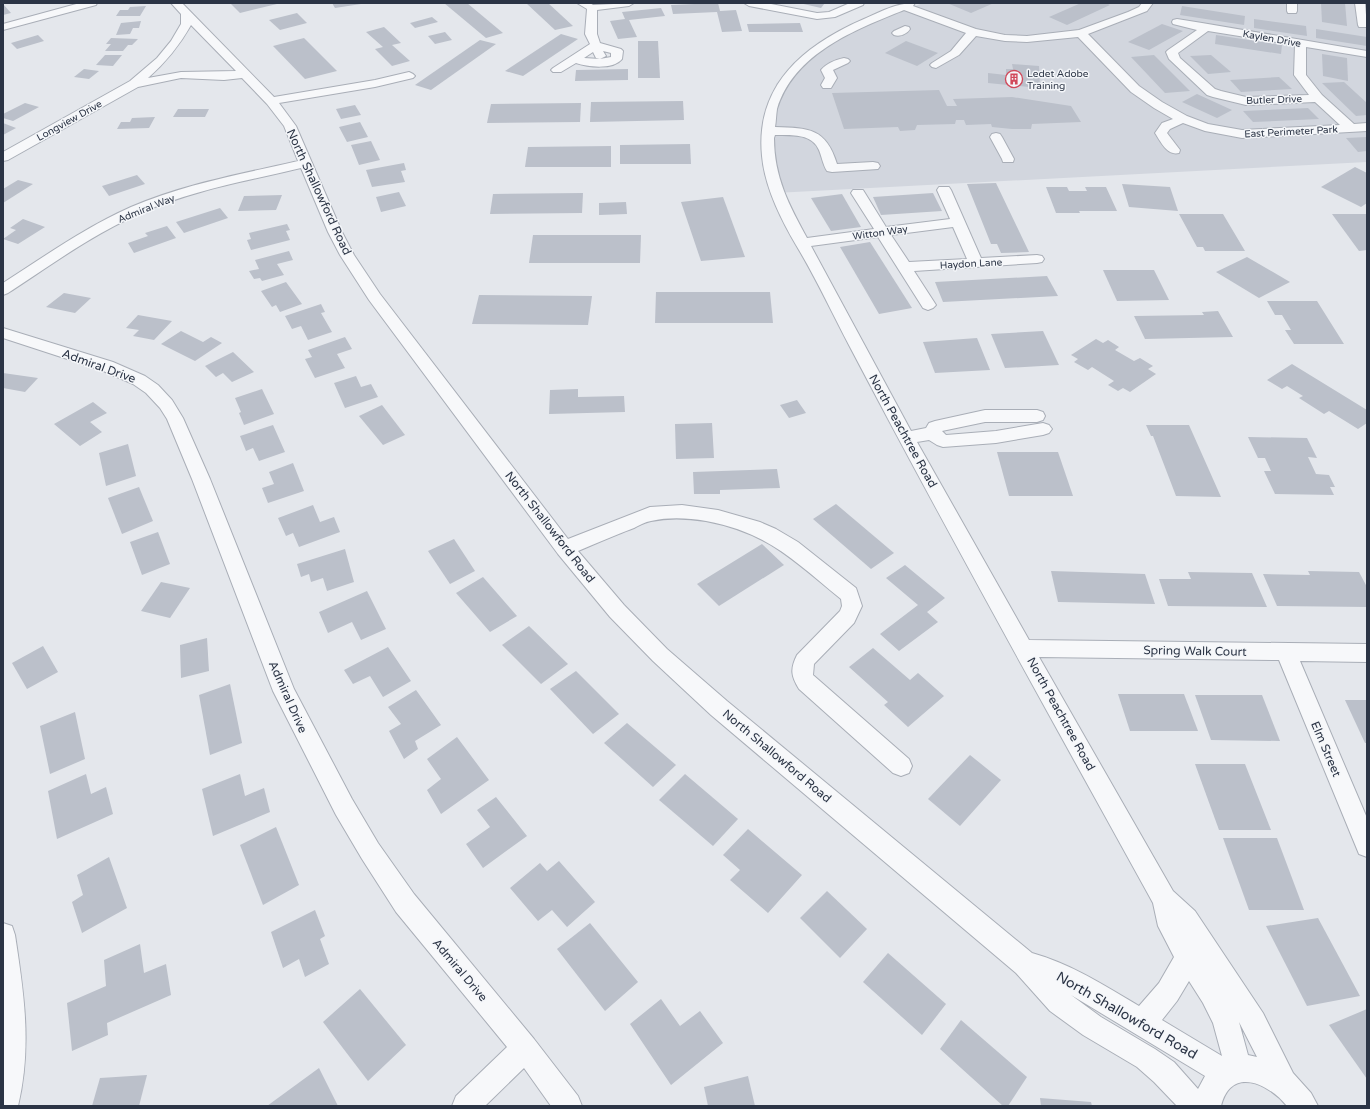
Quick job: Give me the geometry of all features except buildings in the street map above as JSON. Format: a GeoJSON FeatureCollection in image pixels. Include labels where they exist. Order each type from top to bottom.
{"type":"FeatureCollection","features":[{"type":"Feature","properties":{"kind":"street"},"geometry":{"type":"LineString","coordinates":[[3,27],[92,3]]}},
{"type":"Feature","properties":{"kind":"street","name":"North Shallowford Road"},"geometry":{"type":"LineString","coordinates":[[176,3],[246,74],[271,101],[290,126],[341,244],[374,297],[565,549],[617,611],[660,655],[707,697],[1025,964],[1059,1002],[1092,1026],[1146,1058],[1173,1081],[1194,1106]]}},
{"type":"Feature","properties":{"kind":"street"},"geometry":{"type":"LineString","coordinates":[[598,50],[591,34],[587,5],[629,3]]}},
{"type":"Feature","properties":{"kind":"street"},"geometry":{"type":"LineString","coordinates":[[749,3],[817,16],[831,15],[859,3]]}},
{"type":"Feature","properties":{"kind":"street"},"geometry":{"type":"LineString","coordinates":[[907,4],[973,32],[1027,39],[1081,33],[1132,14],[1143,9],[1148,3]]}},
{"type":"Feature","properties":{"kind":"street"},"geometry":{"type":"LineString","coordinates":[[1360,3],[1363,25]]}},
{"type":"Feature","properties":{"kind":"street","name":"North Peachtree Road"},"geometry":{"type":"LineString","coordinates":[[907,4],[838,34],[808,54],[793,81],[771,110],[768,131],[768,161],[780,201],[906,438],[1164,900],[1170,926],[1187,956],[1212,994],[1225,1020],[1232,1071],[1254,1070],[1268,1074],[1283,1083],[1296,1095],[1304,1106]]}},
{"type":"Feature","properties":{"kind":"street","name":"Longview Drive"},"geometry":{"type":"LineString","coordinates":[[3,157],[134,84],[161,60],[176,42],[186,24],[186,14]]}},
{"type":"Feature","properties":{"kind":"street","name":"Kaylen Drive"},"geometry":{"type":"LineString","coordinates":[[1177,22],[1367,54]]}},
{"type":"Feature","properties":{"kind":"street","name":"Butler Drive"},"geometry":{"type":"LineString","coordinates":[[1202,26],[1203,31],[1172,52],[1176,59],[1211,92],[1232,99],[1246,101],[1318,98]]}},
{"type":"Feature","properties":{"kind":"street"},"geometry":{"type":"LineString","coordinates":[[936,66],[955,53],[954,47],[973,32]]}},
{"type":"Feature","properties":{"kind":"street","name":"East Perimeter Park"},"geometry":{"type":"LineString","coordinates":[[1081,33],[1135,89],[1158,105],[1183,119],[1205,127],[1242,134],[1367,127]]}},
{"type":"Feature","properties":{"kind":"street"},"geometry":{"type":"LineString","coordinates":[[1301,43],[1300,75],[1318,98],[1351,128]]}},
{"type":"Feature","properties":{"kind":"street"},"geometry":{"type":"LineString","coordinates":[[557,70],[576,58],[598,50],[617,51],[616,59],[612,61],[587,62],[580,61],[576,58]]}},
{"type":"Feature","properties":{"kind":"street"},"geometry":{"type":"LineString","coordinates":[[827,85],[831,78],[827,70],[831,66],[844,61]]}},
{"type":"Feature","properties":{"kind":"street","name":"Longview Drive"},"geometry":{"type":"LineString","coordinates":[[134,84],[181,75],[224,76],[246,74]]}},
{"type":"Feature","properties":{"kind":"street"},"geometry":{"type":"LineString","coordinates":[[271,101],[304,94],[388,82],[409,76]]}},
{"type":"Feature","properties":{"kind":"street"},"geometry":{"type":"LineString","coordinates":[[1174,150],[1161,133],[1166,126],[1183,119]]}},
{"type":"Feature","properties":{"kind":"street"},"geometry":{"type":"LineString","coordinates":[[768,131],[795,132],[815,137],[823,145],[832,168],[872,166]]}},
{"type":"Feature","properties":{"kind":"street"},"geometry":{"type":"LineString","coordinates":[[996,137],[1008,159]]}},
{"type":"Feature","properties":{"kind":"street","name":"Admiral Way"},"geometry":{"type":"LineString","coordinates":[[3,290],[97,230],[137,209],[189,192],[306,163]]}},
{"type":"Feature","properties":{"kind":"street"},"geometry":{"type":"LineString","coordinates":[[944,190],[976,263]]}},
{"type":"Feature","properties":{"kind":"street"},"geometry":{"type":"LineString","coordinates":[[858,193],[928,305]]}},
{"type":"Feature","properties":{"kind":"street","name":"Witton Way"},"geometry":{"type":"LineString","coordinates":[[801,243],[958,222]]}},
{"type":"Feature","properties":{"kind":"street","name":"Haydon Lane"},"geometry":{"type":"LineString","coordinates":[[905,268],[1037,260]]}},
{"type":"Feature","properties":{"kind":"street","name":"Admiral Drive"},"geometry":{"type":"LineString","coordinates":[[3,333],[107,366],[139,380],[152,389],[166,404],[175,418],[201,479],[284,691],[344,807],[370,851],[405,903],[525,1048],[568,1106]]}},
{"type":"Feature","properties":{"kind":"street"},"geometry":{"type":"LineString","coordinates":[[906,438],[932,433],[943,441],[996,437],[1024,432],[1040,422],[1019,415],[985,416],[935,427],[932,433]]}},
{"type":"Feature","properties":{"kind":"street"},"geometry":{"type":"LineString","coordinates":[[1019,415],[1024,432]]}},
{"type":"Feature","properties":{"kind":"street"},"geometry":{"type":"LineString","coordinates":[[565,549],[590,537],[651,514],[672,512],[693,512],[715,516],[767,532],[783,541],[849,594],[853,604],[852,611],[847,617],[804,661],[802,676],[806,683],[901,766]]}},
{"type":"Feature","properties":{"kind":"street","name":"Spring Walk Court"},"geometry":{"type":"LineString","coordinates":[[1023,648],[1367,653]]}},
{"type":"Feature","properties":{"kind":"street","name":"Elm Street"},"geometry":{"type":"LineString","coordinates":[[1286,652],[1367,846]]}},
{"type":"Feature","properties":{"kind":"street","name":"North Peachtree Road"},"geometry":{"type":"LineString","coordinates":[[1164,900],[1186,920],[1254,1022],[1283,1083]]}},
{"type":"Feature","properties":{"kind":"street"},"geometry":{"type":"LineString","coordinates":[[4,947],[14,1031],[8,1092],[4,1106]]}},
{"type":"Feature","properties":{"kind":"street"},"geometry":{"type":"LineString","coordinates":[[1140,1022],[1158,1005],[1183,968],[1187,956]]}},
{"type":"Feature","properties":{"kind":"street","name":"North Shallowford Road"},"geometry":{"type":"LineString","coordinates":[[1025,964],[1053,972],[1090,991],[1140,1022],[1232,1071]]}},
{"type":"Feature","properties":{"kind":"street"},"geometry":{"type":"LineString","coordinates":[[466,1106],[525,1048]]}},
{"type":"Feature","properties":{"kind":"street"},"geometry":{"type":"LineString","coordinates":[[1207,1106],[1209,1093],[1215,1081],[1232,1071]]}},
{"type":"Feature","properties":{"kind":"shaded area"},"geometry":{"type":"Polygon","coordinates":[[[923,3],[1367,3],[1367,162],[775,193],[768,128],[775,100],[776,84],[805,57],[844,34],[923,3]]]}},
{"type":"Feature","properties":{"kind":"place","name":"Ledet Adobe Training"},"geometry":{"type":"Point","coordinates":[1014,79]}}]}
